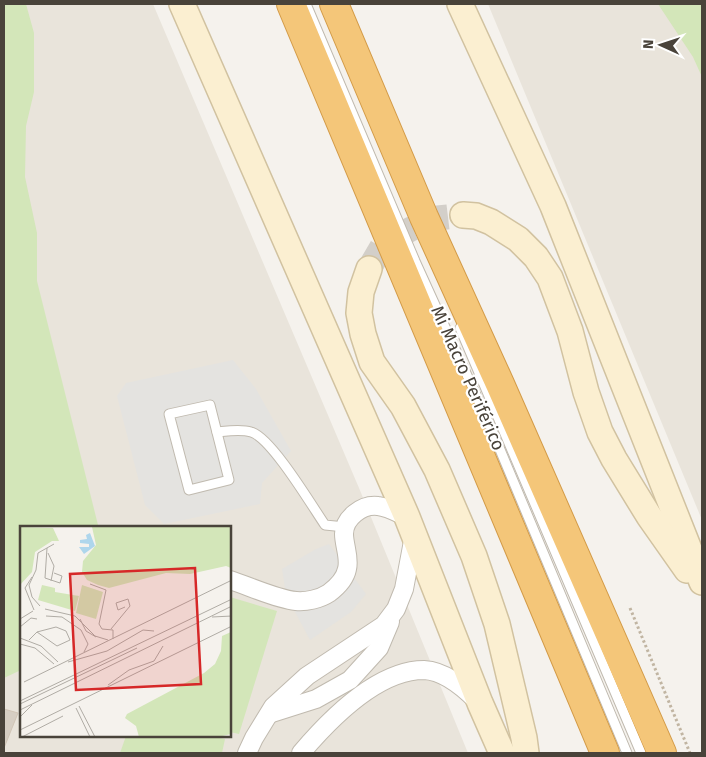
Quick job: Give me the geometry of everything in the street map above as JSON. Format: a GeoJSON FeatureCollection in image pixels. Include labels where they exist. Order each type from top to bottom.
{"type":"FeatureCollection","features":[{"type":"Feature","properties":{"kind":"highway"},"geometry":{"type":"LineString","coordinates":[[291,4],[605,753]]}},
{"type":"Feature","properties":{"kind":"highway"},"geometry":{"type":"LineString","coordinates":[[334,4],[424,217],[500,384],[662,753]]}},
{"type":"Feature","properties":{"kind":"main road"},"geometry":{"type":"LineString","coordinates":[[182,4],[410,525],[480,703],[502,753]]}},
{"type":"Feature","properties":{"kind":"main road"},"geometry":{"type":"LineString","coordinates":[[460,4],[553,206],[702,582]]}},
{"type":"Feature","properties":{"kind":"main road"},"geometry":{"type":"LineString","coordinates":[[463,215],[476,216],[492,222],[518,239],[536,257],[550,278],[570,331],[586,392],[600,432],[614,459],[649,516],[702,590]]}},
{"type":"Feature","properties":{"kind":"main road"},"geometry":{"type":"LineString","coordinates":[[368,269],[361,292],[359,314],[362,334],[372,362],[402,406],[437,470],[474,556],[496,624],[526,753]]}},
{"type":"Feature","properties":{"kind":"street"},"geometry":{"type":"LineString","coordinates":[[231,580],[297,602],[312,600],[325,595],[343,579],[347,568],[345,528],[347,520],[355,513],[365,507],[377,505],[410,525],[404,589],[379,648],[350,680],[316,699],[268,714]]}},
{"type":"Feature","properties":{"kind":"street"},"geometry":{"type":"LineString","coordinates":[[247,753],[273,708],[307,676],[384,625],[395,610]]}},
{"type":"Feature","properties":{"kind":"street"},"geometry":{"type":"LineString","coordinates":[[300,753],[342,710],[367,691],[391,677],[426,670],[441,674],[452,680],[480,703]]}},
{"type":"Feature","properties":{"kind":"street"},"geometry":{"type":"LineString","coordinates":[[356,672],[367,691]]}},
{"type":"Feature","properties":{"kind":"lane","name":"Mi Macro Periférico"},"geometry":{"type":"LineString","coordinates":[[306,4],[415,261],[491,428],[627,753]]}},
{"type":"Feature","properties":{"kind":"lane","name":"Mi Macro Periférico"},"geometry":{"type":"LineString","coordinates":[[458,324],[641,753]]}},
{"type":"Feature","properties":{"kind":"lane"},"geometry":{"type":"LineString","coordinates":[[210,405],[217,432],[229,480],[189,490],[169,414],[210,405]]}},
{"type":"Feature","properties":{"kind":"lane"},"geometry":{"type":"LineString","coordinates":[[217,432],[253,432],[265,440],[325,525],[345,528]]}},
{"type":"Feature","properties":{"kind":"path"},"geometry":{"type":"LineString","coordinates":[[630,608],[690,753]]}},
{"type":"Feature","properties":{"kind":"shaded area"},"geometry":{"type":"Polygon","coordinates":[[[4,4],[153,4],[359,488],[468,753],[4,753],[4,4]]]}},
{"type":"Feature","properties":{"kind":"shaded area"},"geometry":{"type":"Polygon","coordinates":[[[488,4],[702,4],[702,520],[488,4]]]}},
{"type":"Feature","properties":{"kind":"shaded area"},"geometry":{"type":"Polygon","coordinates":[[[233,360],[256,389],[291,451],[262,483],[260,504],[164,524],[145,505],[117,396],[126,383],[233,360]]]}},
{"type":"Feature","properties":{"kind":"shaded area"},"geometry":{"type":"Polygon","coordinates":[[[329,544],[366,594],[351,612],[310,640],[286,595],[282,569],[316,549],[329,544]]]}},
{"type":"Feature","properties":{"kind":"green space"},"geometry":{"type":"Polygon","coordinates":[[[4,4],[26,4],[34,33],[34,92],[26,126],[25,177],[37,233],[37,281],[98,525],[20,526],[20,670],[4,678],[4,4]]]}},
{"type":"Feature","properties":{"kind":"green space"},"geometry":{"type":"Polygon","coordinates":[[[658,4],[702,4],[702,77],[693,57],[658,4]]]}},
{"type":"Feature","properties":{"kind":"green space"},"geometry":{"type":"Polygon","coordinates":[[[231,597],[277,611],[239,734],[231,732],[231,597]]]}},
{"type":"Feature","properties":{"kind":"green space"},"geometry":{"type":"Polygon","coordinates":[[[126,737],[216,737],[225,739],[222,753],[120,753],[126,737]]]}},
{"type":"Feature","properties":{"kind":"building"},"geometry":{"type":"Polygon","coordinates":[[[4,709],[18,713],[4,748],[4,709]]]}},
{"type":"Feature","properties":{"kind":"tunnel"},"geometry":{"type":"LineString","coordinates":[[369,269],[382,247],[394,238],[438,218],[463,215]]}}]}
